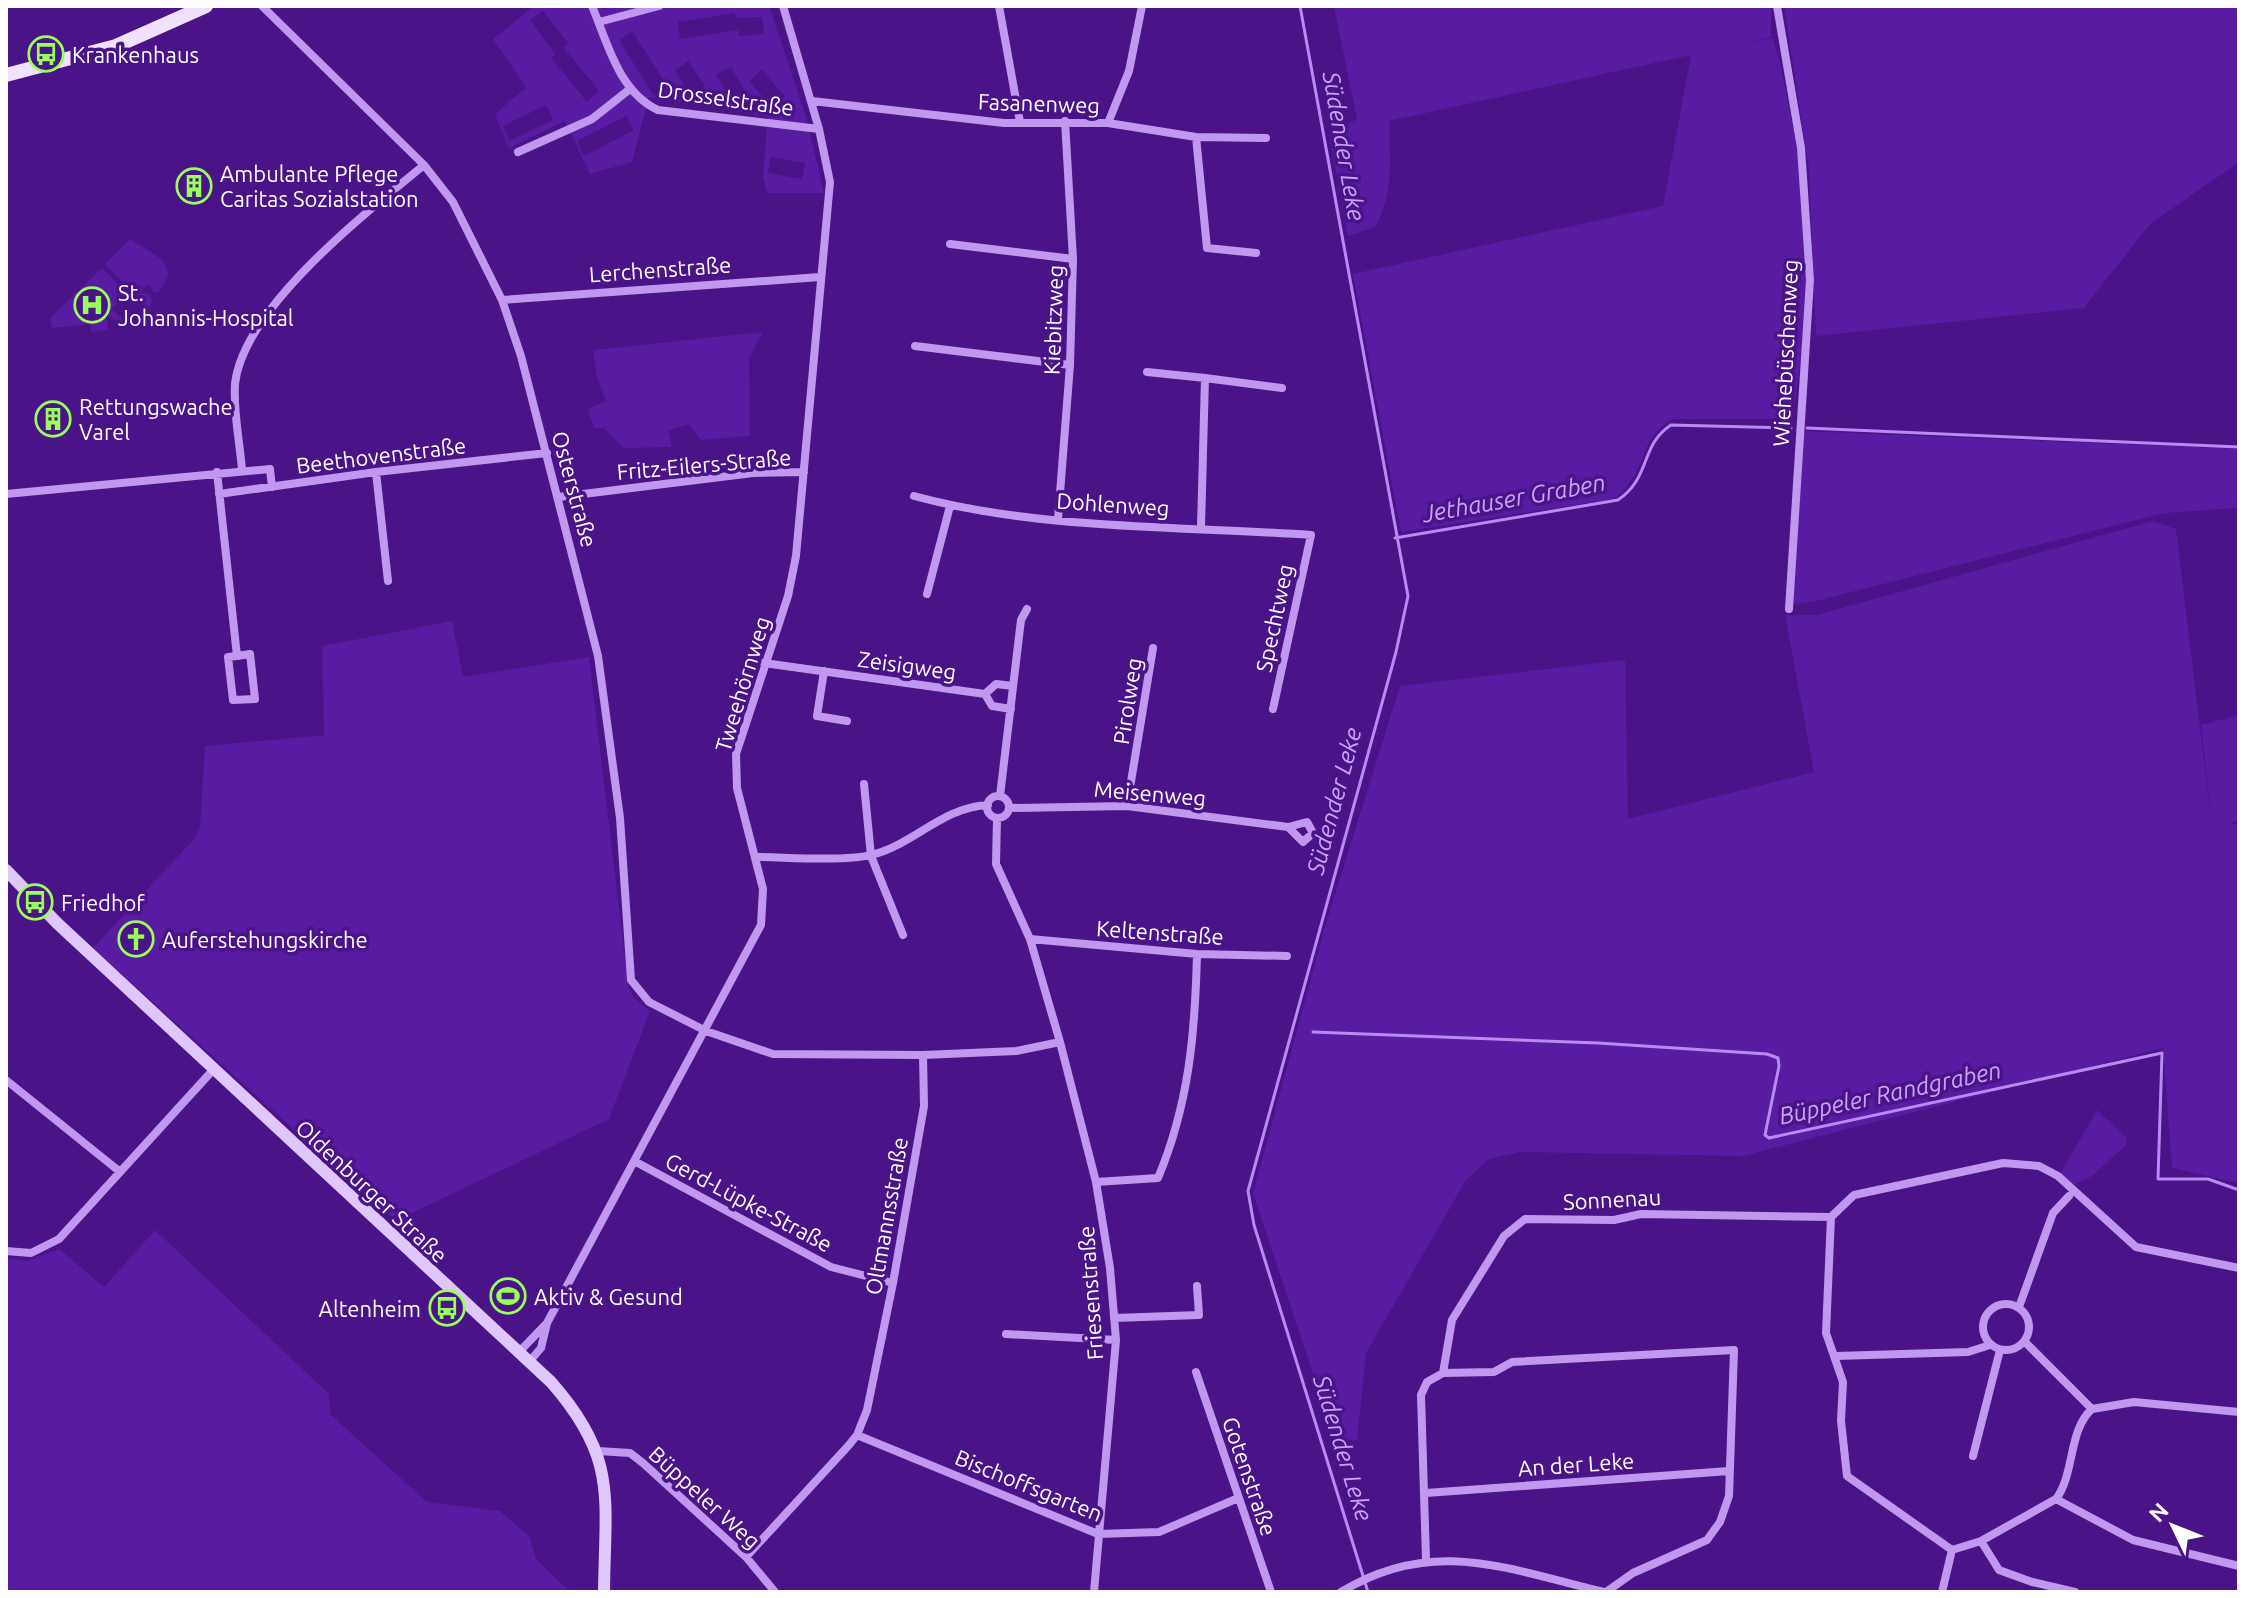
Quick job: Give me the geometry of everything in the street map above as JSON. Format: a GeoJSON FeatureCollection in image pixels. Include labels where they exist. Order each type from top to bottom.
{"type":"FeatureCollection","features":[{"type":"Feature","properties":{"kind":"main road"},"geometry":{"type":"LineString","coordinates":[[6,75],[116,46],[206,6]]}},
{"type":"Feature","properties":{"kind":"main road","name":"Oldenburger Straße"},"geometry":{"type":"LineString","coordinates":[[6,870],[46,913],[519,1352],[574,1409],[598,1451],[604,1487],[604,1592]]}},
{"type":"Feature","properties":{"kind":"street","name":"Osterstraße"},"geometry":{"type":"LineString","coordinates":[[262,6],[424,165],[453,202],[502,300],[559,497],[598,656],[620,818],[631,980],[649,1002],[706,1031]]}},
{"type":"Feature","properties":{"kind":"street","name":"Drosselstraße"},"geometry":{"type":"LineString","coordinates":[[592,6],[630,89],[644,104],[658,110],[819,129]]}},
{"type":"Feature","properties":{"kind":"street"},"geometry":{"type":"LineString","coordinates":[[599,22],[659,6]]}},
{"type":"Feature","properties":{"kind":"street","name":"Tweehörnweg"},"geometry":{"type":"LineString","coordinates":[[519,1352],[547,1323],[761,925],[764,907],[756,857],[737,788],[736,754],[793,574],[830,182],[812,101],[783,6]]}},
{"type":"Feature","properties":{"kind":"street"},"geometry":{"type":"LineString","coordinates":[[999,6],[1020,122]]}},
{"type":"Feature","properties":{"kind":"street"},"geometry":{"type":"LineString","coordinates":[[1108,123],[1129,71],[1142,6]]}},
{"type":"Feature","properties":{"kind":"street","name":"Wiehebüschenweg"},"geometry":{"type":"LineString","coordinates":[[1777,6],[1801,148],[1810,280],[1789,609]]}},
{"type":"Feature","properties":{"kind":"street"},"geometry":{"type":"LineString","coordinates":[[518,152],[592,119],[630,89]]}},
{"type":"Feature","properties":{"kind":"street","name":"Fasanenweg"},"geometry":{"type":"LineString","coordinates":[[812,101],[1020,122],[1108,123],[1196,137],[1266,138]]}},
{"type":"Feature","properties":{"kind":"street","name":"Kiebitzweg"},"geometry":{"type":"LineString","coordinates":[[1058,519],[1070,365],[1073,259],[1065,121]]}},
{"type":"Feature","properties":{"kind":"street"},"geometry":{"type":"LineString","coordinates":[[1196,137],[1207,248],[1256,253]]}},
{"type":"Feature","properties":{"kind":"street"},"geometry":{"type":"LineString","coordinates":[[242,470],[235,384],[243,356],[257,332],[288,287],[424,165]]}},
{"type":"Feature","properties":{"kind":"street"},"geometry":{"type":"LineString","coordinates":[[950,244],[1073,259]]}},
{"type":"Feature","properties":{"kind":"street","name":"Lerchenstraße"},"geometry":{"type":"LineString","coordinates":[[502,300],[820,277]]}},
{"type":"Feature","properties":{"kind":"street"},"geometry":{"type":"LineString","coordinates":[[915,346],[1070,365]]}},
{"type":"Feature","properties":{"kind":"street"},"geometry":{"type":"LineString","coordinates":[[1147,372],[1282,388]]}},
{"type":"Feature","properties":{"kind":"street"},"geometry":{"type":"LineString","coordinates":[[1201,527],[1205,378]]}},
{"type":"Feature","properties":{"kind":"street","name":"Beethovenstraße"},"geometry":{"type":"LineString","coordinates":[[219,494],[547,453]]}},
{"type":"Feature","properties":{"kind":"street"},"geometry":{"type":"LineString","coordinates":[[6,494],[270,469],[272,487]]}},
{"type":"Feature","properties":{"kind":"street"},"geometry":{"type":"LineString","coordinates":[[217,472],[237,656]]}},
{"type":"Feature","properties":{"kind":"street"},"geometry":{"type":"LineString","coordinates":[[376,472],[388,581]]}},
{"type":"Feature","properties":{"kind":"street","name":"Fritz-Eilers-Straße"},"geometry":{"type":"LineString","coordinates":[[559,497],[753,473],[804,472]]}},
{"type":"Feature","properties":{"kind":"street","name":"Dohlenweg"},"geometry":{"type":"LineString","coordinates":[[914,496],[950,506],[1058,519],[1311,535]]}},
{"type":"Feature","properties":{"kind":"street"},"geometry":{"type":"LineString","coordinates":[[927,594],[950,506]]}},
{"type":"Feature","properties":{"kind":"street","name":"Spechtweg"},"geometry":{"type":"LineString","coordinates":[[1273,709],[1311,535]]}},
{"type":"Feature","properties":{"kind":"street"},"geometry":{"type":"LineString","coordinates":[[1000,796],[1021,620],[1027,609]]}},
{"type":"Feature","properties":{"kind":"street","name":"Pirolweg"},"geometry":{"type":"LineString","coordinates":[[1127,806],[1153,648]]}},
{"type":"Feature","properties":{"kind":"street"},"geometry":{"type":"LineString","coordinates":[[250,654],[255,699],[233,700],[228,657],[237,656],[250,654]]}},
{"type":"Feature","properties":{"kind":"street","name":"Zeisigweg"},"geometry":{"type":"LineString","coordinates":[[764,663],[985,694]]}},
{"type":"Feature","properties":{"kind":"street","name":"Zeisigweg"},"geometry":{"type":"LineString","coordinates":[[824,671],[817,716],[847,721]]}},
{"type":"Feature","properties":{"kind":"street","name":"Zeisigweg"},"geometry":{"type":"LineString","coordinates":[[985,694],[996,684],[1013,686]]}},
{"type":"Feature","properties":{"kind":"street","name":"Zeisigweg"},"geometry":{"type":"LineString","coordinates":[[985,694],[992,706],[1011,709]]}},
{"type":"Feature","properties":{"kind":"street"},"geometry":{"type":"LineString","coordinates":[[864,784],[864,815],[871,856],[903,935]]}},
{"type":"Feature","properties":{"kind":"street"},"geometry":{"type":"LineString","coordinates":[[1000,796],[1007,800],[1009,808],[1006,814],[997,818],[990,814],[988,805],[992,798],[1000,796]]}},
{"type":"Feature","properties":{"kind":"street"},"geometry":{"type":"LineString","coordinates":[[756,857],[871,856],[907,842],[950,812],[968,806],[988,805]]}},
{"type":"Feature","properties":{"kind":"street","name":"Meisenweg"},"geometry":{"type":"LineString","coordinates":[[1009,808],[1127,806],[1288,827]]}},
{"type":"Feature","properties":{"kind":"street","name":"Friesenstraße"},"geometry":{"type":"LineString","coordinates":[[997,818],[996,864],[1030,939],[1096,1182],[1114,1318],[1116,1340],[1094,1592]]}},
{"type":"Feature","properties":{"kind":"street","name":"Keltenstraße"},"geometry":{"type":"LineString","coordinates":[[1030,939],[1197,954],[1287,956]]}},
{"type":"Feature","properties":{"kind":"street"},"geometry":{"type":"LineString","coordinates":[[1096,1182],[1158,1178],[1175,1137],[1188,1089],[1195,1035],[1197,954]]}},
{"type":"Feature","properties":{"kind":"street"},"geometry":{"type":"LineString","coordinates":[[706,1031],[738,1045],[773,1054],[923,1055],[1016,1051],[1060,1042]]}},
{"type":"Feature","properties":{"kind":"street","name":"Oltmannsstraße"},"geometry":{"type":"LineString","coordinates":[[746,1557],[857,1435],[867,1410],[924,1106],[923,1055]]}},
{"type":"Feature","properties":{"kind":"street"},"geometry":{"type":"LineString","coordinates":[[6,1251],[31,1253],[59,1239],[213,1070]]}},
{"type":"Feature","properties":{"kind":"street"},"geometry":{"type":"LineString","coordinates":[[6,1080],[119,1171]]}},
{"type":"Feature","properties":{"kind":"street","name":"Gerd-Lüpke-Straße"},"geometry":{"type":"LineString","coordinates":[[636,1162],[831,1267],[893,1283]]}},
{"type":"Feature","properties":{"kind":"street"},"geometry":{"type":"LineString","coordinates":[[1952,1550],[1847,1476],[1841,1421],[1843,1382],[1826,1333],[1831,1217],[1854,1195],[2003,1163],[2039,1166],[2058,1176],[2136,1247],[2239,1268]]}},
{"type":"Feature","properties":{"kind":"street"},"geometry":{"type":"LineString","coordinates":[[2019,1307],[2053,1213],[2069,1196]]}},
{"type":"Feature","properties":{"kind":"street","name":"Sonnenau"},"geometry":{"type":"LineString","coordinates":[[1443,1373],[1452,1320],[1504,1236],[1525,1219],[1614,1220],[1641,1214],[1831,1217]]}},
{"type":"Feature","properties":{"kind":"street"},"geometry":{"type":"LineString","coordinates":[[1114,1318],[1199,1315],[1197,1286]]}},
{"type":"Feature","properties":{"kind":"street"},"geometry":{"type":"LineString","coordinates":[[2008,1304],[2019,1307],[2029,1323],[2025,1342],[2009,1351],[1990,1345],[1982,1324],[1987,1313],[1996,1306],[2008,1304]]}},
{"type":"Feature","properties":{"kind":"street","name":"Tweehörnweg"},"geometry":{"type":"LineString","coordinates":[[529,1362],[541,1348],[547,1323]]}},
{"type":"Feature","properties":{"kind":"street"},"geometry":{"type":"LineString","coordinates":[[1006,1334],[1116,1340]]}},
{"type":"Feature","properties":{"kind":"street"},"geometry":{"type":"LineString","coordinates":[[2025,1342],[2092,1409]]}},
{"type":"Feature","properties":{"kind":"street"},"geometry":{"type":"LineString","coordinates":[[1836,1356],[1968,1352],[1990,1345]]}},
{"type":"Feature","properties":{"kind":"street"},"geometry":{"type":"LineString","coordinates":[[1341,1592],[1374,1574],[1426,1559],[1468,1562],[1605,1592],[1633,1573],[1707,1540],[1720,1522],[1729,1496],[1734,1350],[1512,1362],[1494,1372],[1443,1373],[1427,1382],[1421,1395],[1426,1559]]}},
{"type":"Feature","properties":{"kind":"street"},"geometry":{"type":"LineString","coordinates":[[1973,1456],[2000,1350]]}},
{"type":"Feature","properties":{"kind":"street","name":"Gotenstraße"},"geometry":{"type":"LineString","coordinates":[[1196,1372],[1236,1499],[1271,1592]]}},
{"type":"Feature","properties":{"kind":"street"},"geometry":{"type":"LineString","coordinates":[[2092,1409],[2134,1402],[2239,1412]]}},
{"type":"Feature","properties":{"kind":"street"},"geometry":{"type":"LineString","coordinates":[[1952,1550],[1981,1541],[2056,1499],[2063,1490],[2079,1432],[2092,1409]]}},
{"type":"Feature","properties":{"kind":"street","name":"Bischoffsgarten"},"geometry":{"type":"LineString","coordinates":[[857,1435],[1098,1534],[1159,1532],[1236,1499]]}},
{"type":"Feature","properties":{"kind":"street","name":"Büppeler Weg"},"geometry":{"type":"LineString","coordinates":[[598,1451],[630,1453],[746,1557],[775,1592]]}},
{"type":"Feature","properties":{"kind":"street","name":"An der Leke"},"geometry":{"type":"LineString","coordinates":[[1426,1493],[1729,1471]]}},
{"type":"Feature","properties":{"kind":"street"},"geometry":{"type":"LineString","coordinates":[[2056,1499],[2133,1540],[2239,1566]]}},
{"type":"Feature","properties":{"kind":"street"},"geometry":{"type":"LineString","coordinates":[[1981,1541],[1999,1570],[2075,1592]]}},
{"type":"Feature","properties":{"kind":"street"},"geometry":{"type":"LineString","coordinates":[[1942,1592],[1952,1550]]}},
{"type":"Feature","properties":{"kind":"shaded area"},"geometry":{"type":"Polygon","coordinates":[[[534,6],[601,6],[604,10],[609,6],[769,6],[806,117],[824,193],[767,193],[763,177],[768,117],[649,97],[632,162],[590,174],[565,121],[509,148],[495,114],[526,87],[493,39],[534,6]],[[543,11],[530,20],[555,54],[551,58],[587,102],[599,91],[563,47],[568,43],[543,11]],[[734,13],[678,22],[680,39],[738,30],[739,36],[764,34],[762,17],[736,18],[734,13]],[[632,31],[619,40],[654,96],[668,87],[632,31]],[[688,61],[675,71],[691,95],[705,86],[688,61]],[[731,67],[716,75],[730,99],[745,91],[731,67]],[[762,70],[749,81],[772,107],[785,96],[762,70]],[[546,105],[503,126],[509,141],[553,120],[546,105]],[[626,116],[577,141],[584,156],[634,130],[626,116]],[[770,157],[768,173],[802,179],[805,163],[770,157]]]}},
{"type":"Feature","properties":{"kind":"shaded area"},"geometry":{"type":"Polygon","coordinates":[[[1334,6],[1771,6],[1771,37],[1752,42],[1773,38],[1795,140],[1807,248],[1806,316],[1792,419],[1672,419],[1652,437],[1633,478],[1613,499],[1401,532],[1353,274],[1663,206],[1691,55],[1389,121],[1390,176],[1381,215],[1375,227],[1348,236],[1329,135],[1357,119],[1334,6]]]}},
{"type":"Feature","properties":{"kind":"shaded area"},"geometry":{"type":"Polygon","coordinates":[[[1784,6],[2239,6],[2239,162],[2150,224],[2084,308],[1816,336],[1809,169],[1784,6]]]}},
{"type":"Feature","properties":{"kind":"shaded area"},"geometry":{"type":"Polygon","coordinates":[[[130,239],[163,260],[169,275],[158,293],[152,291],[150,285],[143,287],[141,292],[150,295],[152,302],[140,328],[131,328],[115,320],[81,288],[102,268],[127,293],[112,309],[129,325],[146,307],[105,264],[130,239]]]}},
{"type":"Feature","properties":{"kind":"shaded area"},"geometry":{"type":"Polygon","coordinates":[[[78,291],[107,319],[108,330],[91,332],[90,324],[52,328],[50,318],[78,291]]]}},
{"type":"Feature","properties":{"kind":"shaded area"},"geometry":{"type":"Polygon","coordinates":[[[763,332],[749,358],[750,436],[701,440],[689,424],[668,430],[672,447],[624,448],[604,428],[594,428],[588,409],[606,401],[597,377],[593,350],[763,332]]]}},
{"type":"Feature","properties":{"kind":"shaded area"},"geometry":{"type":"Polygon","coordinates":[[[1804,431],[2239,449],[2239,508],[2164,513],[1812,602],[1792,604],[1804,431]]]}},
{"type":"Feature","properties":{"kind":"shaded area"},"geometry":{"type":"Polygon","coordinates":[[[2153,521],[2176,529],[2212,827],[2201,725],[2239,715],[2239,820],[2230,824],[2239,824],[2239,1183],[2172,1168],[2163,1048],[1743,1156],[1519,1152],[1489,1159],[1466,1180],[1366,1353],[1357,1440],[1335,1440],[1253,1193],[1327,920],[1400,686],[1625,660],[1628,819],[1814,772],[1785,615],[1817,615],[2153,521]]]}},
{"type":"Feature","properties":{"kind":"shaded area"},"geometry":{"type":"Polygon","coordinates":[[[452,621],[463,677],[589,657],[628,984],[634,998],[650,1011],[609,1119],[395,1221],[93,948],[195,838],[200,828],[205,746],[324,735],[322,646],[452,621]]]}},
{"type":"Feature","properties":{"kind":"shaded area"},"geometry":{"type":"Polygon","coordinates":[[[2097,1110],[2127,1138],[2126,1145],[2092,1176],[2073,1185],[2060,1174],[2097,1110]]]}},
{"type":"Feature","properties":{"kind":"shaded area"},"geometry":{"type":"Polygon","coordinates":[[[155,1230],[329,1394],[330,1414],[427,1502],[500,1511],[530,1537],[536,1559],[570,1592],[6,1592],[6,1258],[28,1261],[59,1249],[104,1287],[155,1230]]]}},
{"type":"Feature","properties":{"kind":"waterway","name":"Südender Leke"},"geometry":{"type":"LineString","coordinates":[[1300,6],[1408,596],[1396,652],[1248,1191],[1254,1225],[1368,1592]]}},
{"type":"Feature","properties":{"kind":"waterway","name":"Jethauser Graben"},"geometry":{"type":"LineString","coordinates":[[1395,538],[1618,500],[1636,482],[1654,442],[1671,425],[1791,428]]}},
{"type":"Feature","properties":{"kind":"waterway","name":"Jethauser Graben"},"geometry":{"type":"LineString","coordinates":[[1807,428],[2239,447]]}},
{"type":"Feature","properties":{"kind":"waterway","name":"Büppeler Randgraben"},"geometry":{"type":"LineString","coordinates":[[1313,1032],[1598,1043],[1767,1054],[1778,1058],[1779,1066],[1765,1135],[1769,1138],[2162,1053],[2158,1179],[2208,1179],[2239,1190]]}},
{"type":"Feature","properties":{"kind":"place","name":"Krankenhaus"},"geometry":{"type":"Point","coordinates":[46,54]}},
{"type":"Feature","properties":{"kind":"place","name":"Ambulante Pflege Caritas Sozialstation"},"geometry":{"type":"Point","coordinates":[194,186]}},
{"type":"Feature","properties":{"kind":"place","name":"St. Johannis-Hospital"},"geometry":{"type":"Point","coordinates":[92,305]}},
{"type":"Feature","properties":{"kind":"place","name":"Rettungswache Varel"},"geometry":{"type":"Point","coordinates":[53,419]}},
{"type":"Feature","properties":{"kind":"place","name":"Friedhof"},"geometry":{"type":"Point","coordinates":[35,902]}},
{"type":"Feature","properties":{"kind":"place","name":"Auferstehungskirche"},"geometry":{"type":"Point","coordinates":[136,939]}},
{"type":"Feature","properties":{"kind":"place","name":"Aktiv & Gesund"},"geometry":{"type":"Point","coordinates":[508,1296]}},
{"type":"Feature","properties":{"kind":"place","name":"Altenheim"},"geometry":{"type":"Point","coordinates":[447,1308]}}]}
